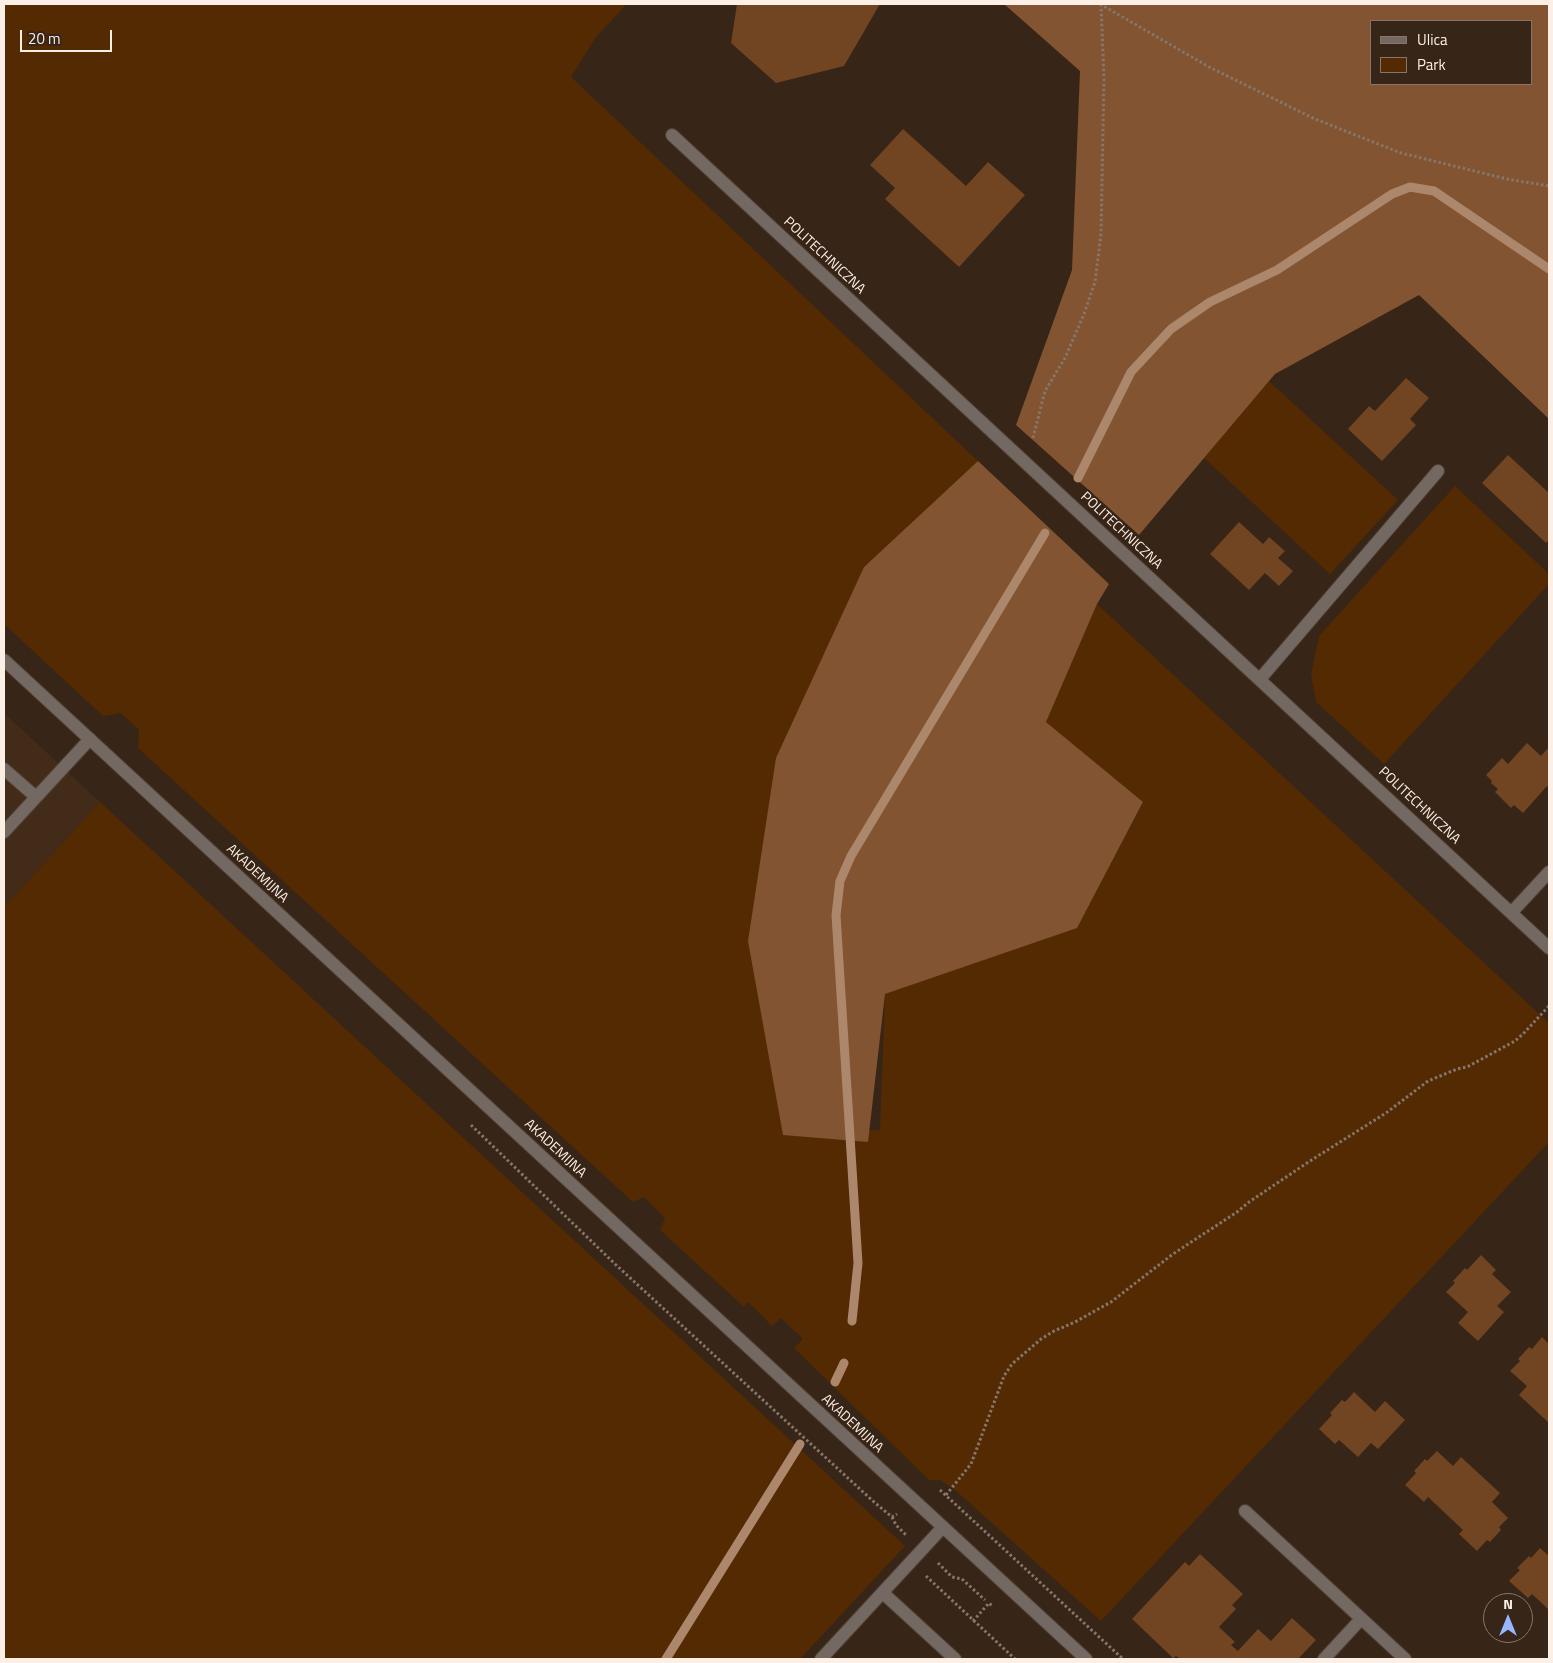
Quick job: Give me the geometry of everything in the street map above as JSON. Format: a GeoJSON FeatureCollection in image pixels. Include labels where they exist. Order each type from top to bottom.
{"type":"FeatureCollection","features":[{"type":"Feature","properties":{"kind":"street","name":"POLITECHNICZNA"},"geometry":{"type":"LineString","coordinates":[[672,135],[1030,469],[1549,948]]}},
{"type":"Feature","properties":{"kind":"street"},"geometry":{"type":"LineString","coordinates":[[1260,680],[1438,471]]}},
{"type":"Feature","properties":{"kind":"street","name":"AKADEMIJNA"},"geometry":{"type":"LineString","coordinates":[[4,660],[1086,1659]]}},
{"type":"Feature","properties":{"kind":"street"},"geometry":{"type":"LineString","coordinates":[[4,832],[90,739]]}},
{"type":"Feature","properties":{"kind":"street"},"geometry":{"type":"LineString","coordinates":[[4,769],[36,797]]}},
{"type":"Feature","properties":{"kind":"street"},"geometry":{"type":"LineString","coordinates":[[1512,912],[1549,872]]}},
{"type":"Feature","properties":{"kind":"street"},"geometry":{"type":"LineString","coordinates":[[1245,1511],[1405,1659]]}},
{"type":"Feature","properties":{"kind":"street"},"geometry":{"type":"LineString","coordinates":[[821,1659],[943,1527]]}},
{"type":"Feature","properties":{"kind":"street"},"geometry":{"type":"LineString","coordinates":[[883,1593],[955,1659]]}},
{"type":"Feature","properties":{"kind":"street"},"geometry":{"type":"LineString","coordinates":[[1324,1659],[1361,1619]]}},
{"type":"Feature","properties":{"kind":"path"},"geometry":{"type":"LineString","coordinates":[[1101,4],[1211,68],[1315,119],[1401,153],[1507,179],[1549,186]]}},
{"type":"Feature","properties":{"kind":"path"},"geometry":{"type":"LineString","coordinates":[[1030,469],[1031,449],[1045,391],[1064,358],[1084,314],[1094,282],[1101,234],[1104,78],[1101,4]]}},
{"type":"Feature","properties":{"kind":"path"},"geometry":{"type":"LineString","coordinates":[[946,1495],[971,1464],[1004,1376],[1012,1364],[1041,1339],[1111,1302],[1173,1254],[1238,1212],[1249,1202],[1310,1161],[1386,1113],[1428,1081],[1467,1067],[1514,1041],[1549,1006]]}},
{"type":"Feature","properties":{"kind":"path"},"geometry":{"type":"LineString","coordinates":[[466,1120],[616,1264],[874,1502],[892,1517],[900,1512]]}},
{"type":"Feature","properties":{"kind":"path"},"geometry":{"type":"LineString","coordinates":[[937,1488],[1123,1659]]}},
{"type":"Feature","properties":{"kind":"path"},"geometry":{"type":"LineString","coordinates":[[911,1563],[1015,1659]]}},
{"type":"Feature","properties":{"kind":"path"},"geometry":{"type":"LineString","coordinates":[[974,1621],[989,1603],[996,1610]]}},
{"type":"Feature","properties":{"kind":"shaded area"},"geometry":{"type":"Polygon","coordinates":[[[1004,4],[1549,4],[1549,419],[1419,295],[1275,374],[1139,535],[1016,425],[1072,270],[1080,71],[1004,4]]]}},
{"type":"Feature","properties":{"kind":"shaded area"},"geometry":{"type":"Polygon","coordinates":[[[978,461],[1109,584],[1097,604],[1046,722],[1143,802],[1077,928],[885,994],[868,1142],[783,1135],[748,941],[776,758],[864,567],[978,461]]]}},
{"type":"Feature","properties":{"kind":"shaded area"},"geometry":{"type":"Polygon","coordinates":[[[4,713],[100,802],[4,907],[4,713]]]}},
{"type":"Feature","properties":{"kind":"green space"},"geometry":{"type":"Polygon","coordinates":[[[4,4],[627,4],[596,37],[571,77],[978,461],[864,567],[783,1135],[880,1130],[885,994],[1077,927],[1143,803],[1046,722],[1097,604],[1549,1023],[1549,1142],[1101,1621],[954,1489],[940,1480],[929,1480],[794,1348],[803,1339],[781,1318],[772,1326],[748,1302],[744,1307],[660,1230],[665,1218],[644,1197],[633,1202],[138,748],[139,730],[121,713],[103,716],[4,624],[4,4]]]}},
{"type":"Feature","properties":{"kind":"green space"},"geometry":{"type":"Polygon","coordinates":[[[1269,381],[1398,500],[1330,574],[1204,458],[1269,381]]]}},
{"type":"Feature","properties":{"kind":"green space"},"geometry":{"type":"Polygon","coordinates":[[[1455,486],[1549,574],[1549,584],[1384,764],[1316,702],[1311,674],[1319,636],[1455,486]]]}},
{"type":"Feature","properties":{"kind":"green space"},"geometry":{"type":"Polygon","coordinates":[[[100,802],[905,1546],[800,1659],[4,1659],[4,907],[100,802]]]}},
{"type":"Feature","properties":{"kind":"building"},"geometry":{"type":"Polygon","coordinates":[[[737,4],[880,4],[844,66],[776,83],[731,43],[737,4]]]}},
{"type":"Feature","properties":{"kind":"building"},"geometry":{"type":"Polygon","coordinates":[[[903,129],[966,186],[988,162],[1025,195],[959,267],[885,199],[895,188],[870,165],[903,129]]]}},
{"type":"Feature","properties":{"kind":"building"},"geometry":{"type":"Polygon","coordinates":[[[1406,378],[1429,398],[1410,419],[1416,425],[1382,461],[1348,429],[1369,406],[1375,411],[1406,378]]]}},
{"type":"Feature","properties":{"kind":"building"},"geometry":{"type":"Polygon","coordinates":[[[1508,455],[1549,493],[1549,540],[1546,543],[1482,483],[1508,455]]]}},
{"type":"Feature","properties":{"kind":"building"},"geometry":{"type":"Polygon","coordinates":[[[1239,522],[1263,544],[1269,537],[1285,551],[1278,558],[1293,571],[1279,586],[1265,573],[1249,590],[1210,554],[1239,522]]]}},
{"type":"Feature","properties":{"kind":"building"},"geometry":{"type":"Polygon","coordinates":[[[1527,743],[1541,756],[1549,747],[1549,788],[1547,786],[1523,813],[1514,805],[1511,808],[1495,792],[1498,789],[1486,775],[1502,758],[1508,764],[1527,743]]]}},
{"type":"Feature","properties":{"kind":"building"},"geometry":{"type":"Polygon","coordinates":[[[1481,1255],[1496,1270],[1492,1274],[1511,1292],[1497,1306],[1504,1312],[1478,1341],[1458,1323],[1468,1312],[1446,1292],[1465,1268],[1467,1270],[1481,1255]]]}},
{"type":"Feature","properties":{"kind":"building"},"geometry":{"type":"Polygon","coordinates":[[[1542,1337],[1549,1344],[1549,1423],[1519,1395],[1527,1386],[1510,1371],[1520,1361],[1518,1359],[1529,1347],[1532,1349],[1542,1337]]]}},
{"type":"Feature","properties":{"kind":"building"},"geometry":{"type":"Polygon","coordinates":[[[1354,1392],[1375,1412],[1385,1401],[1405,1420],[1378,1449],[1371,1443],[1358,1457],[1339,1440],[1335,1444],[1319,1429],[1342,1400],[1345,1402],[1354,1392]]]}},
{"type":"Feature","properties":{"kind":"building"},"geometry":{"type":"Polygon","coordinates":[[[1437,1451],[1453,1466],[1461,1457],[1500,1493],[1492,1502],[1508,1518],[1499,1527],[1501,1530],[1490,1542],[1487,1540],[1477,1551],[1459,1534],[1463,1530],[1428,1497],[1424,1502],[1405,1485],[1425,1459],[1427,1461],[1437,1451]]]}},
{"type":"Feature","properties":{"kind":"building"},"geometry":{"type":"Polygon","coordinates":[[[1540,1548],[1549,1556],[1549,1610],[1533,1593],[1522,1593],[1509,1581],[1520,1570],[1517,1568],[1529,1556],[1531,1558],[1540,1548]]]}},
{"type":"Feature","properties":{"kind":"building"},"geometry":{"type":"Polygon","coordinates":[[[1200,1554],[1243,1594],[1232,1605],[1236,1609],[1219,1627],[1235,1642],[1231,1645],[1238,1651],[1258,1629],[1271,1641],[1292,1618],[1316,1640],[1298,1659],[1181,1659],[1176,1656],[1172,1659],[1132,1619],[1185,1562],[1189,1566],[1200,1554]]]}},
{"type":"Feature","properties":{"kind":"waterway"},"geometry":{"type":"LineString","coordinates":[[1078,478],[1131,372],[1171,329],[1210,302],[1277,270],[1392,194],[1410,187],[1434,191],[1549,269]]}},
{"type":"Feature","properties":{"kind":"waterway"},"geometry":{"type":"LineString","coordinates":[[852,1321],[858,1263],[836,915],[840,881],[851,856],[1045,533]]}},
{"type":"Feature","properties":{"kind":"waterway"},"geometry":{"type":"LineString","coordinates":[[835,1382],[844,1363]]}},
{"type":"Feature","properties":{"kind":"waterway"},"geometry":{"type":"LineString","coordinates":[[666,1659],[800,1444]]}}]}
